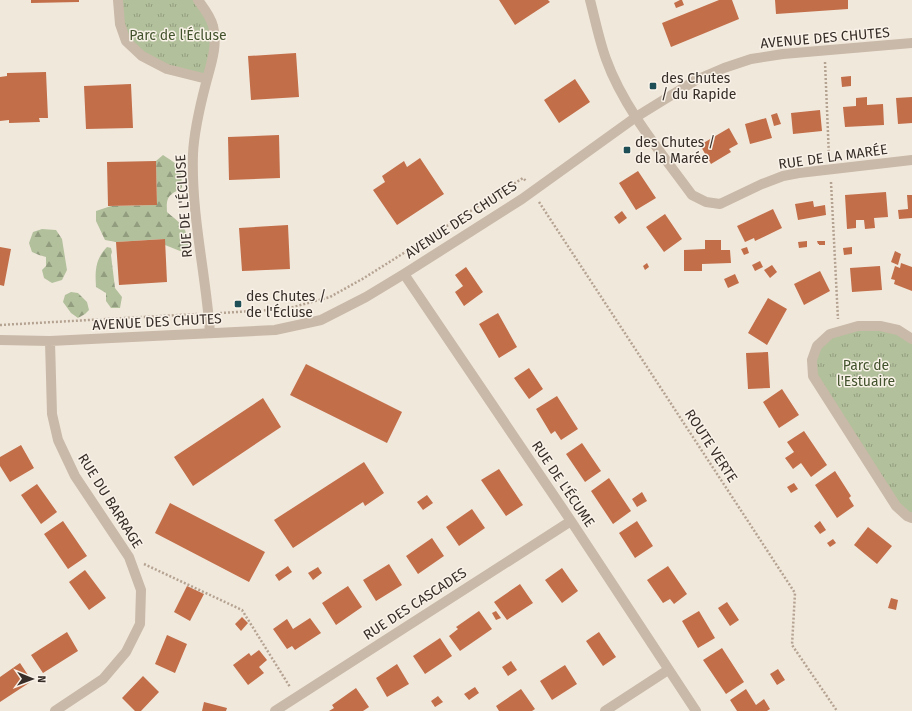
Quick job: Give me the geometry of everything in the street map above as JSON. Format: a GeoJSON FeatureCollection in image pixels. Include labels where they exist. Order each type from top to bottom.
{"type":"FeatureCollection","features":[{"type":"Feature","properties":{"kind":"street"},"geometry":{"type":"LineString","coordinates":[[118,0],[120,24],[126,41],[142,56],[167,69],[207,79]]}},
{"type":"Feature","properties":{"kind":"street","name":"RUE DE L'ÉCLUSE"},"geometry":{"type":"LineString","coordinates":[[198,0],[213,25],[215,50],[196,126],[193,154],[195,205],[203,274],[208,302],[210,333]]}},
{"type":"Feature","properties":{"kind":"street","name":"RUE DE LA MARÉE"},"geometry":{"type":"LineString","coordinates":[[590,0],[606,59],[623,96],[636,117],[692,195],[706,202],[720,204],[762,184],[783,176],[912,160]]}},
{"type":"Feature","properties":{"kind":"street","name":"AVENUE DES CHUTES"},"geometry":{"type":"LineString","coordinates":[[0,340],[50,341],[274,330],[321,320],[366,297],[522,199],[636,117],[696,80],[724,68],[751,59],[783,54],[912,43]]}},
{"type":"Feature","properties":{"kind":"street","name":"RUE DE L'ÉCUME"},"geometry":{"type":"LineString","coordinates":[[404,274],[571,521],[696,711]]}},
{"type":"Feature","properties":{"kind":"street"},"geometry":{"type":"LineString","coordinates":[[912,339],[898,330],[880,326],[858,326],[830,334],[817,346],[812,360],[813,376],[896,506],[907,516],[912,518]]}},
{"type":"Feature","properties":{"kind":"street","name":"RUE DU BARRAGE"},"geometry":{"type":"LineString","coordinates":[[50,341],[52,414],[58,440],[75,476],[129,557],[141,590],[140,624],[126,652],[103,678],[55,711]]}},
{"type":"Feature","properties":{"kind":"street","name":"RUE DES CASCADES"},"geometry":{"type":"LineString","coordinates":[[275,711],[571,521]]}},
{"type":"Feature","properties":{"kind":"street"},"geometry":{"type":"LineString","coordinates":[[605,711],[668,670]]}},
{"type":"Feature","properties":{"kind":"path"},"geometry":{"type":"LineString","coordinates":[[825,50],[838,331]]}},
{"type":"Feature","properties":{"kind":"path"},"geometry":{"type":"LineString","coordinates":[[225,312],[286,309],[330,297],[370,274],[523,178]]}},
{"type":"Feature","properties":{"kind":"path","name":"ROUTE VERTE"},"geometry":{"type":"LineString","coordinates":[[537,199],[796,593],[792,645],[838,711]]}},
{"type":"Feature","properties":{"kind":"path"},"geometry":{"type":"LineString","coordinates":[[0,325],[190,314]]}},
{"type":"Feature","properties":{"kind":"path"},"geometry":{"type":"LineString","coordinates":[[129,557],[242,610],[297,697]]}},
{"type":"Feature","properties":{"kind":"green space","name":"Parc de l'Écluse"},"geometry":{"type":"Polygon","coordinates":[[[118,0],[198,0],[213,25],[207,79],[167,69],[126,41],[118,0]]]}},
{"type":"Feature","properties":{"kind":"green space"},"geometry":{"type":"Polygon","coordinates":[[[163,155],[173,162],[180,171],[182,188],[171,194],[169,197],[167,202],[167,212],[183,226],[187,235],[188,247],[180,251],[165,245],[164,239],[116,242],[105,240],[96,221],[96,211],[111,206],[157,205],[156,161],[163,155]]]}},
{"type":"Feature","properties":{"kind":"green space"},"geometry":{"type":"Polygon","coordinates":[[[42,229],[56,230],[62,239],[67,270],[62,280],[52,283],[44,278],[42,270],[46,266],[46,257],[32,252],[29,243],[33,232],[42,229]]]}},
{"type":"Feature","properties":{"kind":"green space"},"geometry":{"type":"Polygon","coordinates":[[[107,247],[111,248],[112,252],[111,255],[115,288],[122,297],[120,308],[111,308],[106,301],[106,293],[96,287],[98,261],[107,247]]]}},
{"type":"Feature","properties":{"kind":"green space"},"geometry":{"type":"Polygon","coordinates":[[[71,292],[78,293],[87,302],[89,310],[78,318],[71,313],[63,302],[65,295],[71,292]]]}},
{"type":"Feature","properties":{"kind":"green space","name":"Parc de l'Estuaire"},"geometry":{"type":"Polygon","coordinates":[[[880,326],[912,339],[912,518],[907,516],[813,376],[817,346],[830,334],[880,326]]]}},
{"type":"Feature","properties":{"kind":"building"},"geometry":{"type":"Polygon","coordinates":[[[31,0],[79,0],[79,2],[31,3],[31,0]]]}},
{"type":"Feature","properties":{"kind":"building"},"geometry":{"type":"Polygon","coordinates":[[[499,0],[548,0],[550,2],[515,25],[499,0]]]}},
{"type":"Feature","properties":{"kind":"building"},"geometry":{"type":"Polygon","coordinates":[[[682,0],[684,5],[676,8],[674,3],[682,0]]]}},
{"type":"Feature","properties":{"kind":"building"},"geometry":{"type":"Polygon","coordinates":[[[719,0],[732,0],[739,19],[671,47],[662,23],[719,0]]]}},
{"type":"Feature","properties":{"kind":"building"},"geometry":{"type":"Polygon","coordinates":[[[775,0],[848,0],[848,9],[776,14],[775,0]]]}},
{"type":"Feature","properties":{"kind":"building"},"geometry":{"type":"Polygon","coordinates":[[[296,53],[299,97],[251,100],[248,56],[296,53]]]}},
{"type":"Feature","properties":{"kind":"building"},"geometry":{"type":"Polygon","coordinates":[[[46,72],[48,118],[39,118],[40,122],[9,123],[9,120],[0,121],[0,77],[7,76],[7,73],[46,72]]]}},
{"type":"Feature","properties":{"kind":"building"},"geometry":{"type":"Polygon","coordinates":[[[851,76],[851,86],[842,87],[841,77],[851,76]]]}},
{"type":"Feature","properties":{"kind":"building"},"geometry":{"type":"Polygon","coordinates":[[[575,79],[590,102],[559,123],[544,100],[575,79]]]}},
{"type":"Feature","properties":{"kind":"building"},"geometry":{"type":"Polygon","coordinates":[[[131,84],[133,128],[86,129],[84,86],[131,84]]]}},
{"type":"Feature","properties":{"kind":"building"},"geometry":{"type":"Polygon","coordinates":[[[867,97],[867,105],[883,104],[884,125],[845,127],[843,107],[856,106],[856,98],[867,97]]]}},
{"type":"Feature","properties":{"kind":"building"},"geometry":{"type":"Polygon","coordinates":[[[912,97],[912,123],[898,124],[896,98],[912,97]]]}},
{"type":"Feature","properties":{"kind":"building"},"geometry":{"type":"Polygon","coordinates":[[[820,110],[822,131],[793,134],[791,113],[820,110]]]}},
{"type":"Feature","properties":{"kind":"building"},"geometry":{"type":"Polygon","coordinates":[[[777,113],[781,124],[774,126],[771,115],[777,113]]]}},
{"type":"Feature","properties":{"kind":"building"},"geometry":{"type":"Polygon","coordinates":[[[766,118],[772,138],[750,144],[745,124],[766,118]]]}},
{"type":"Feature","properties":{"kind":"building"},"geometry":{"type":"Polygon","coordinates":[[[729,128],[738,144],[729,149],[731,152],[711,164],[700,145],[729,128]]]}},
{"type":"Feature","properties":{"kind":"building"},"geometry":{"type":"Polygon","coordinates":[[[279,135],[280,178],[229,180],[228,137],[279,135]]]}},
{"type":"Feature","properties":{"kind":"building"},"geometry":{"type":"Polygon","coordinates":[[[420,158],[444,194],[397,225],[373,190],[385,182],[382,176],[404,161],[407,167],[420,158]]]}},
{"type":"Feature","properties":{"kind":"building"},"geometry":{"type":"Polygon","coordinates":[[[156,161],[157,205],[108,206],[107,162],[156,161]]]}},
{"type":"Feature","properties":{"kind":"building"},"geometry":{"type":"Polygon","coordinates":[[[638,171],[656,198],[636,210],[619,183],[638,171]]]}},
{"type":"Feature","properties":{"kind":"building"},"geometry":{"type":"Polygon","coordinates":[[[886,192],[888,217],[874,218],[875,228],[865,229],[864,220],[856,220],[856,228],[847,229],[845,195],[886,192]]]}},
{"type":"Feature","properties":{"kind":"building"},"geometry":{"type":"Polygon","coordinates":[[[907,195],[912,195],[912,218],[899,219],[898,210],[908,209],[907,195]]]}},
{"type":"Feature","properties":{"kind":"building"},"geometry":{"type":"Polygon","coordinates":[[[813,201],[814,207],[825,205],[826,215],[798,220],[795,204],[813,201]]]}},
{"type":"Feature","properties":{"kind":"building"},"geometry":{"type":"Polygon","coordinates":[[[773,209],[782,228],[755,241],[754,238],[745,242],[737,226],[773,209]]]}},
{"type":"Feature","properties":{"kind":"building"},"geometry":{"type":"Polygon","coordinates":[[[622,211],[627,218],[619,224],[614,217],[622,211]]]}},
{"type":"Feature","properties":{"kind":"building"},"geometry":{"type":"Polygon","coordinates":[[[665,214],[682,239],[664,252],[646,227],[665,214]]]}},
{"type":"Feature","properties":{"kind":"building"},"geometry":{"type":"Polygon","coordinates":[[[288,225],[290,269],[242,271],[239,228],[288,225]]]}},
{"type":"Feature","properties":{"kind":"building"},"geometry":{"type":"Polygon","coordinates":[[[165,239],[167,282],[119,285],[116,242],[165,239]]]}},
{"type":"Feature","properties":{"kind":"building"},"geometry":{"type":"Polygon","coordinates":[[[705,240],[721,240],[721,250],[730,250],[731,263],[702,264],[702,271],[684,271],[684,250],[705,249],[705,240]]]}},
{"type":"Feature","properties":{"kind":"building"},"geometry":{"type":"Polygon","coordinates":[[[807,241],[807,247],[799,248],[798,242],[807,241]]]}},
{"type":"Feature","properties":{"kind":"building"},"geometry":{"type":"Polygon","coordinates":[[[817,241],[825,241],[825,245],[819,245],[817,241]]]}},
{"type":"Feature","properties":{"kind":"building"},"geometry":{"type":"Polygon","coordinates":[[[0,247],[11,249],[4,286],[0,285],[0,247]]]}},
{"type":"Feature","properties":{"kind":"building"},"geometry":{"type":"Polygon","coordinates":[[[747,247],[749,253],[744,255],[741,249],[747,247]]]}},
{"type":"Feature","properties":{"kind":"building"},"geometry":{"type":"Polygon","coordinates":[[[852,247],[852,254],[844,255],[843,248],[852,247]]]}},
{"type":"Feature","properties":{"kind":"building"},"geometry":{"type":"Polygon","coordinates":[[[895,251],[901,254],[898,265],[891,262],[895,251]]]}},
{"type":"Feature","properties":{"kind":"building"},"geometry":{"type":"Polygon","coordinates":[[[760,261],[763,267],[755,271],[752,265],[760,261]]]}},
{"type":"Feature","properties":{"kind":"building"},"geometry":{"type":"Polygon","coordinates":[[[647,263],[649,267],[645,270],[643,266],[647,263]]]}},
{"type":"Feature","properties":{"kind":"building"},"geometry":{"type":"Polygon","coordinates":[[[901,263],[912,267],[912,291],[894,284],[895,280],[891,279],[895,266],[900,268],[901,263]]]}},
{"type":"Feature","properties":{"kind":"building"},"geometry":{"type":"Polygon","coordinates":[[[772,265],[777,272],[770,278],[764,270],[772,265]]]}},
{"type":"Feature","properties":{"kind":"building"},"geometry":{"type":"Polygon","coordinates":[[[880,266],[882,290],[852,292],[850,268],[880,266]]]}},
{"type":"Feature","properties":{"kind":"building"},"geometry":{"type":"Polygon","coordinates":[[[466,267],[483,292],[464,306],[455,292],[463,286],[455,275],[466,267]]]}},
{"type":"Feature","properties":{"kind":"building"},"geometry":{"type":"Polygon","coordinates":[[[820,271],[830,291],[804,305],[794,284],[820,271]]]}},
{"type":"Feature","properties":{"kind":"building"},"geometry":{"type":"Polygon","coordinates":[[[735,274],[739,283],[728,288],[724,279],[735,274]]]}},
{"type":"Feature","properties":{"kind":"building"},"geometry":{"type":"Polygon","coordinates":[[[768,298],[787,309],[767,345],[748,333],[768,298]]]}},
{"type":"Feature","properties":{"kind":"building"},"geometry":{"type":"Polygon","coordinates":[[[498,313],[517,347],[499,358],[479,324],[498,313]]]}},
{"type":"Feature","properties":{"kind":"building"},"geometry":{"type":"Polygon","coordinates":[[[768,352],[770,388],[748,389],[746,353],[768,352]]]}},
{"type":"Feature","properties":{"kind":"building"},"geometry":{"type":"Polygon","coordinates":[[[306,364],[402,412],[387,443],[290,395],[306,364]]]}},
{"type":"Feature","properties":{"kind":"building"},"geometry":{"type":"Polygon","coordinates":[[[529,368],[543,389],[529,399],[514,378],[529,368]]]}},
{"type":"Feature","properties":{"kind":"building"},"geometry":{"type":"Polygon","coordinates":[[[782,389],[799,415],[779,428],[763,402],[782,389]]]}},
{"type":"Feature","properties":{"kind":"building"},"geometry":{"type":"Polygon","coordinates":[[[557,396],[578,429],[561,440],[555,431],[551,434],[536,409],[557,396]]]}},
{"type":"Feature","properties":{"kind":"building"},"geometry":{"type":"Polygon","coordinates":[[[263,398],[281,427],[193,486],[174,457],[263,398]]]}},
{"type":"Feature","properties":{"kind":"building"},"geometry":{"type":"Polygon","coordinates":[[[804,431],[827,465],[811,477],[801,463],[793,469],[785,458],[794,452],[787,442],[804,431]]]}},
{"type":"Feature","properties":{"kind":"building"},"geometry":{"type":"Polygon","coordinates":[[[582,443],[601,471],[585,482],[566,454],[582,443]]]}},
{"type":"Feature","properties":{"kind":"building"},"geometry":{"type":"Polygon","coordinates":[[[21,445],[34,468],[10,482],[0,466],[0,457],[21,445]]]}},
{"type":"Feature","properties":{"kind":"building"},"geometry":{"type":"Polygon","coordinates":[[[364,462],[384,493],[365,506],[363,502],[293,548],[274,520],[364,462]]]}},
{"type":"Feature","properties":{"kind":"building"},"geometry":{"type":"Polygon","coordinates":[[[499,469],[523,505],[506,516],[481,480],[499,469]]]}},
{"type":"Feature","properties":{"kind":"building"},"geometry":{"type":"Polygon","coordinates":[[[835,471],[851,496],[849,498],[854,506],[837,518],[815,485],[835,471]]]}},
{"type":"Feature","properties":{"kind":"building"},"geometry":{"type":"Polygon","coordinates":[[[609,478],[631,511],[613,524],[591,491],[609,478]]]}},
{"type":"Feature","properties":{"kind":"building"},"geometry":{"type":"Polygon","coordinates":[[[794,483],[798,489],[791,493],[787,487],[794,483]]]}},
{"type":"Feature","properties":{"kind":"building"},"geometry":{"type":"Polygon","coordinates":[[[37,484],[57,512],[41,524],[21,495],[37,484]]]}},
{"type":"Feature","properties":{"kind":"building"},"geometry":{"type":"Polygon","coordinates":[[[642,492],[647,501],[637,507],[632,499],[642,492]]]}},
{"type":"Feature","properties":{"kind":"building"},"geometry":{"type":"Polygon","coordinates":[[[427,495],[433,503],[423,510],[417,502],[427,495]]]}},
{"type":"Feature","properties":{"kind":"building"},"geometry":{"type":"Polygon","coordinates":[[[170,503],[265,552],[249,582],[155,533],[170,503]]]}},
{"type":"Feature","properties":{"kind":"building"},"geometry":{"type":"Polygon","coordinates":[[[472,509],[485,528],[459,546],[446,527],[472,509]]]}},
{"type":"Feature","properties":{"kind":"building"},"geometry":{"type":"Polygon","coordinates":[[[63,521],[87,556],[68,569],[44,534],[63,521]]]}},
{"type":"Feature","properties":{"kind":"building"},"geometry":{"type":"Polygon","coordinates":[[[637,521],[653,546],[635,558],[619,533],[637,521]]]}},
{"type":"Feature","properties":{"kind":"building"},"geometry":{"type":"Polygon","coordinates":[[[820,521],[826,530],[820,534],[814,526],[820,521]]]}},
{"type":"Feature","properties":{"kind":"building"},"geometry":{"type":"Polygon","coordinates":[[[868,527],[892,546],[877,564],[854,545],[868,527]]]}},
{"type":"Feature","properties":{"kind":"building"},"geometry":{"type":"Polygon","coordinates":[[[432,538],[444,556],[418,574],[406,556],[432,538]]]}},
{"type":"Feature","properties":{"kind":"building"},"geometry":{"type":"Polygon","coordinates":[[[833,539],[836,543],[830,547],[827,543],[833,539]]]}},
{"type":"Feature","properties":{"kind":"building"},"geometry":{"type":"Polygon","coordinates":[[[389,564],[402,585],[376,601],[363,580],[389,564]]]}},
{"type":"Feature","properties":{"kind":"building"},"geometry":{"type":"Polygon","coordinates":[[[288,566],[292,572],[279,581],[275,575],[288,566]]]}},
{"type":"Feature","properties":{"kind":"building"},"geometry":{"type":"Polygon","coordinates":[[[668,566],[687,594],[674,604],[670,599],[663,603],[647,580],[668,566]]]}},
{"type":"Feature","properties":{"kind":"building"},"geometry":{"type":"Polygon","coordinates":[[[318,567],[322,573],[313,580],[308,573],[318,567]]]}},
{"type":"Feature","properties":{"kind":"building"},"geometry":{"type":"Polygon","coordinates":[[[562,568],[578,591],[562,603],[545,580],[562,568]]]}},
{"type":"Feature","properties":{"kind":"building"},"geometry":{"type":"Polygon","coordinates":[[[85,570],[106,598],[89,610],[69,582],[85,570]]]}},
{"type":"Feature","properties":{"kind":"building"},"geometry":{"type":"Polygon","coordinates":[[[520,584],[533,603],[507,620],[494,602],[520,584]]]}},
{"type":"Feature","properties":{"kind":"building"},"geometry":{"type":"Polygon","coordinates":[[[187,586],[204,594],[190,621],[174,612],[187,586]]]}},
{"type":"Feature","properties":{"kind":"building"},"geometry":{"type":"Polygon","coordinates":[[[348,586],[362,607],[336,625],[322,603],[348,586]]]}},
{"type":"Feature","properties":{"kind":"building"},"geometry":{"type":"Polygon","coordinates":[[[891,598],[898,600],[896,610],[888,608],[891,598]]]}},
{"type":"Feature","properties":{"kind":"building"},"geometry":{"type":"Polygon","coordinates":[[[727,602],[739,620],[730,626],[718,608],[727,602]]]}},
{"type":"Feature","properties":{"kind":"building"},"geometry":{"type":"Polygon","coordinates":[[[479,611],[492,629],[460,651],[449,636],[458,629],[456,627],[479,611]]]}},
{"type":"Feature","properties":{"kind":"building"},"geometry":{"type":"Polygon","coordinates":[[[496,611],[501,618],[496,620],[492,613],[496,611]]]}},
{"type":"Feature","properties":{"kind":"building"},"geometry":{"type":"Polygon","coordinates":[[[699,611],[715,638],[698,648],[682,621],[699,611]]]}},
{"type":"Feature","properties":{"kind":"building"},"geometry":{"type":"Polygon","coordinates":[[[242,617],[248,623],[241,631],[235,624],[242,617]]]}},
{"type":"Feature","properties":{"kind":"building"},"geometry":{"type":"Polygon","coordinates":[[[310,618],[321,633],[295,650],[292,646],[287,649],[273,629],[287,619],[293,629],[310,618]]]}},
{"type":"Feature","properties":{"kind":"building"},"geometry":{"type":"Polygon","coordinates":[[[67,632],[78,651],[43,673],[31,655],[67,632]]]}},
{"type":"Feature","properties":{"kind":"building"},"geometry":{"type":"Polygon","coordinates":[[[599,632],[616,657],[603,666],[586,641],[599,632]]]}},
{"type":"Feature","properties":{"kind":"building"},"geometry":{"type":"Polygon","coordinates":[[[167,635],[187,644],[175,673],[155,664],[167,635]]]}},
{"type":"Feature","properties":{"kind":"building"},"geometry":{"type":"Polygon","coordinates":[[[440,638],[452,656],[425,674],[413,656],[440,638]]]}},
{"type":"Feature","properties":{"kind":"building"},"geometry":{"type":"Polygon","coordinates":[[[722,648],[744,682],[726,694],[703,660],[722,648]]]}},
{"type":"Feature","properties":{"kind":"building"},"geometry":{"type":"Polygon","coordinates":[[[259,650],[267,660],[259,667],[264,673],[248,685],[233,665],[249,653],[251,656],[259,650]]]}},
{"type":"Feature","properties":{"kind":"building"},"geometry":{"type":"Polygon","coordinates":[[[511,661],[517,670],[508,676],[502,667],[511,661]]]}},
{"type":"Feature","properties":{"kind":"building"},"geometry":{"type":"Polygon","coordinates":[[[20,663],[32,681],[0,702],[0,677],[20,663]]]}},
{"type":"Feature","properties":{"kind":"building"},"geometry":{"type":"Polygon","coordinates":[[[397,664],[409,684],[387,697],[376,678],[397,664]]]}},
{"type":"Feature","properties":{"kind":"building"},"geometry":{"type":"Polygon","coordinates":[[[565,665],[577,684],[552,700],[540,681],[565,665]]]}},
{"type":"Feature","properties":{"kind":"building"},"geometry":{"type":"Polygon","coordinates":[[[778,669],[785,680],[777,685],[770,674],[778,669]]]}},
{"type":"Feature","properties":{"kind":"building"},"geometry":{"type":"Polygon","coordinates":[[[143,676],[159,692],[141,711],[135,711],[122,698],[143,676]]]}},
{"type":"Feature","properties":{"kind":"building"},"geometry":{"type":"Polygon","coordinates":[[[475,687],[479,693],[469,700],[464,694],[475,687]]]}},
{"type":"Feature","properties":{"kind":"building"},"geometry":{"type":"Polygon","coordinates":[[[356,688],[369,707],[363,711],[329,711],[334,708],[332,705],[356,688]]]}},
{"type":"Feature","properties":{"kind":"building"},"geometry":{"type":"Polygon","coordinates":[[[521,689],[535,709],[532,711],[499,711],[496,706],[521,689]]]}},
{"type":"Feature","properties":{"kind":"building"},"geometry":{"type":"Polygon","coordinates":[[[746,689],[756,705],[764,699],[770,709],[767,711],[737,711],[730,700],[746,689]]]}},
{"type":"Feature","properties":{"kind":"building"},"geometry":{"type":"Polygon","coordinates":[[[438,696],[443,702],[435,707],[431,701],[438,696]]]}},
{"type":"Feature","properties":{"kind":"building"},"geometry":{"type":"Polygon","coordinates":[[[204,702],[227,708],[226,711],[202,711],[204,702]]]}},
{"type":"Feature","properties":{"kind":"place","name":"des Chutes / du Rapide"},"geometry":{"type":"Point","coordinates":[653,86]}},
{"type":"Feature","properties":{"kind":"place","name":"des Chutes / de la Marée"},"geometry":{"type":"Point","coordinates":[627,150]}},
{"type":"Feature","properties":{"kind":"place","name":"des Chutes / de l'Écluse"},"geometry":{"type":"Point","coordinates":[238,304]}}]}
